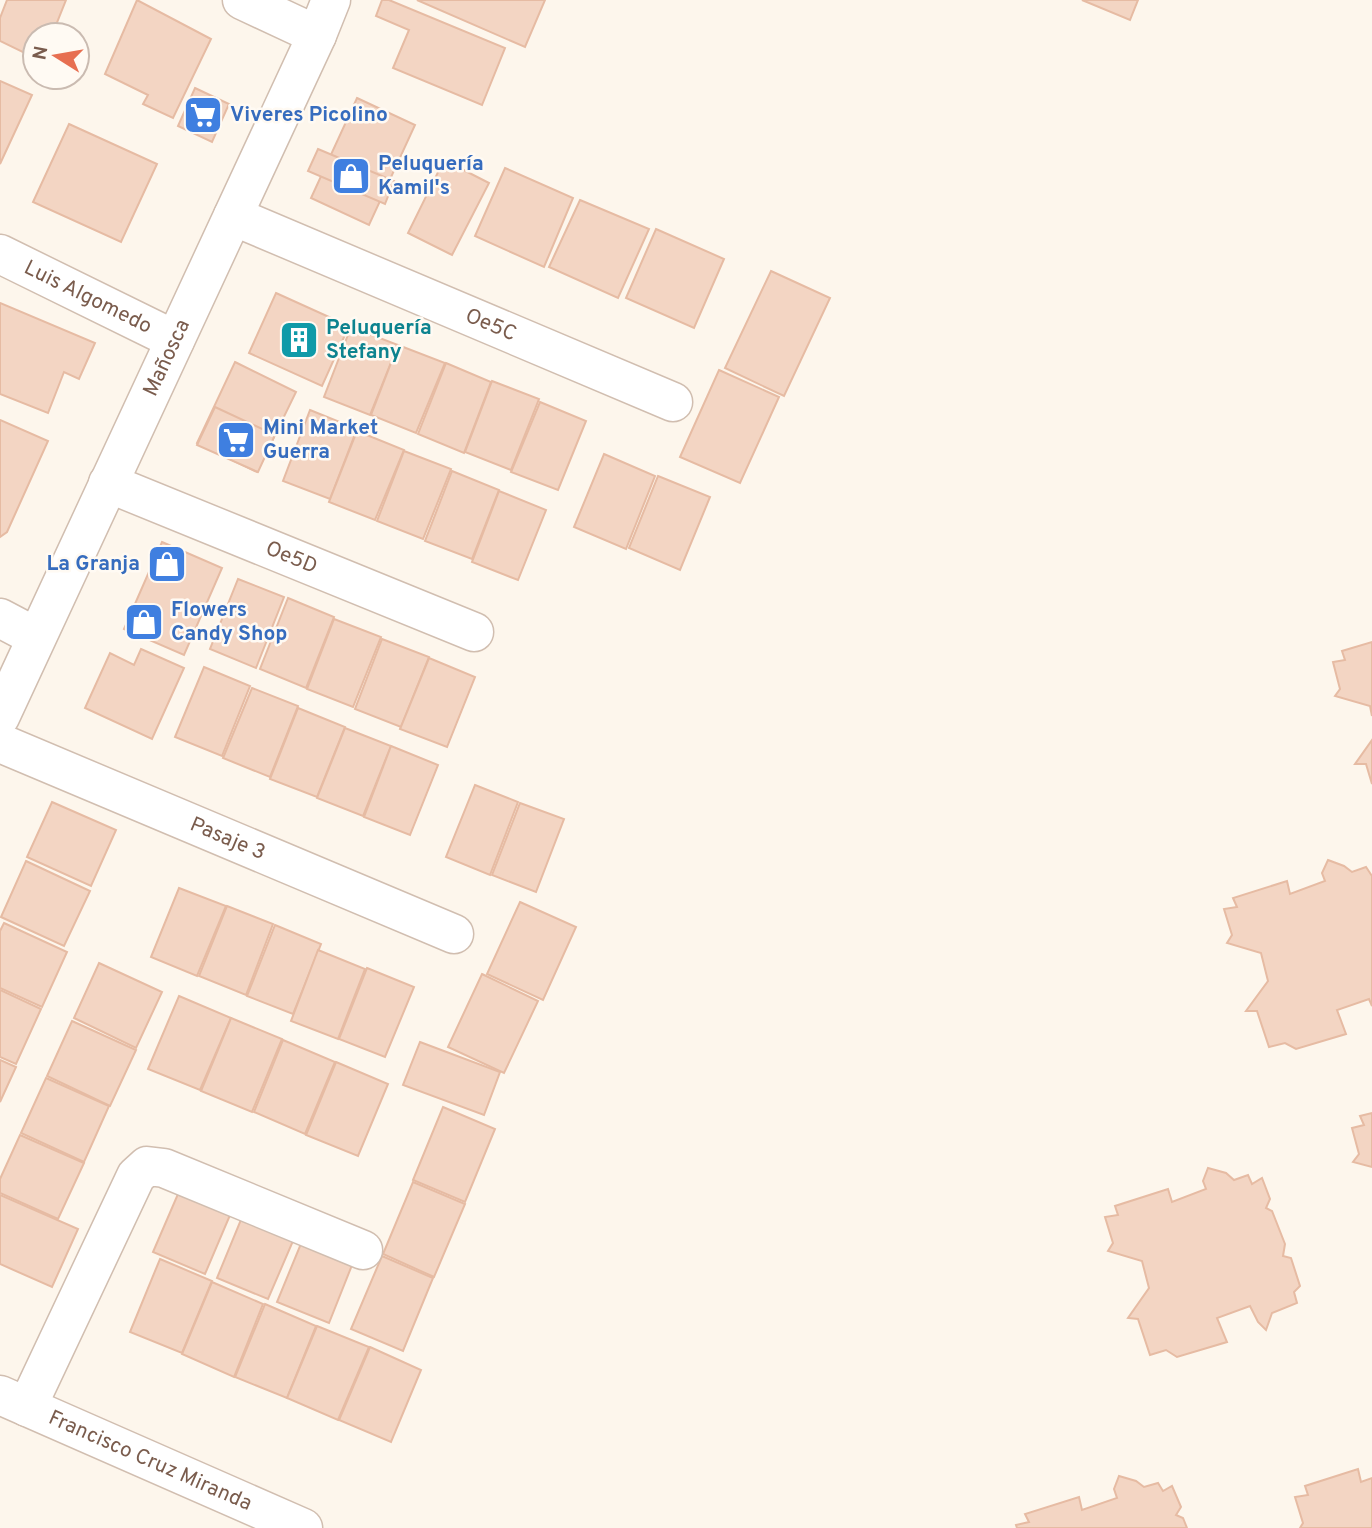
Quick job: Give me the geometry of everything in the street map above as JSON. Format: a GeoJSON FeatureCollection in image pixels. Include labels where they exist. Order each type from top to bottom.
{"type":"FeatureCollection","features":[{"type":"Feature","properties":{"kind":"street"},"geometry":{"type":"LineString","coordinates":[[242,0],[317,35]]}},
{"type":"Feature","properties":{"kind":"street","name":"Mañosca"},"geometry":{"type":"LineString","coordinates":[[0,717],[331,0]]}},
{"type":"Feature","properties":{"kind":"street","name":"Oe5C"},"geometry":{"type":"LineString","coordinates":[[233,216],[673,402]]}},
{"type":"Feature","properties":{"kind":"street","name":"Luis Algomedo"},"geometry":{"type":"LineString","coordinates":[[0,254],[175,340]]}},
{"type":"Feature","properties":{"kind":"street","name":"Oe5D"},"geometry":{"type":"LineString","coordinates":[[108,483],[474,632]]}},
{"type":"Feature","properties":{"kind":"street"},"geometry":{"type":"LineString","coordinates":[[0,618],[36,637]]}},
{"type":"Feature","properties":{"kind":"street","name":"Pasaje 3"},"geometry":{"type":"LineString","coordinates":[[0,743],[454,934]]}},
{"type":"Feature","properties":{"kind":"street"},"geometry":{"type":"LineString","coordinates":[[13,1401],[136,1176],[147,1166],[164,1168],[363,1250]]}},
{"type":"Feature","properties":{"kind":"street","name":"Francisco Cruz Miranda"},"geometry":{"type":"LineString","coordinates":[[13,1401],[303,1528]]}},
{"type":"Feature","properties":{"kind":"building"},"geometry":{"type":"Polygon","coordinates":[[[7,0],[66,0],[58,21],[21,21],[21,51],[0,41],[0,18],[7,0]]]}},
{"type":"Feature","properties":{"kind":"building"},"geometry":{"type":"Polygon","coordinates":[[[137,0],[211,39],[173,118],[143,104],[148,95],[105,74],[137,0]]]}},
{"type":"Feature","properties":{"kind":"building"},"geometry":{"type":"Polygon","coordinates":[[[382,0],[389,0],[505,48],[482,105],[393,68],[409,30],[376,16],[382,0]]]}},
{"type":"Feature","properties":{"kind":"building"},"geometry":{"type":"Polygon","coordinates":[[[417,0],[545,0],[525,47],[417,0]]]}},
{"type":"Feature","properties":{"kind":"building"},"geometry":{"type":"Polygon","coordinates":[[[1082,0],[1138,0],[1130,20],[1082,0]]]}},
{"type":"Feature","properties":{"kind":"building"},"geometry":{"type":"Polygon","coordinates":[[[0,81],[32,95],[0,164],[0,81]]]}},
{"type":"Feature","properties":{"kind":"building","name":"Viveres Picolino"},"geometry":{"type":"Polygon","coordinates":[[[195,88],[229,104],[212,142],[178,126],[195,88]]]}},
{"type":"Feature","properties":{"kind":"building"},"geometry":{"type":"Polygon","coordinates":[[[357,98],[415,125],[369,225],[311,198],[357,98]]]}},
{"type":"Feature","properties":{"kind":"building"},"geometry":{"type":"Polygon","coordinates":[[[69,124],[157,164],[121,242],[33,202],[69,124]]]}},
{"type":"Feature","properties":{"kind":"building","name":"Peluquería Kamil's"},"geometry":{"type":"Polygon","coordinates":[[[318,149],[394,181],[385,204],[308,171],[318,149]]]}},
{"type":"Feature","properties":{"kind":"building"},"geometry":{"type":"Polygon","coordinates":[[[444,160],[489,183],[452,255],[408,233],[444,160]]]}},
{"type":"Feature","properties":{"kind":"building"},"geometry":{"type":"Polygon","coordinates":[[[505,168],[573,198],[544,267],[475,236],[505,168]]]}},
{"type":"Feature","properties":{"kind":"building"},"geometry":{"type":"Polygon","coordinates":[[[580,200],[649,229],[618,298],[549,267],[580,200]]]}},
{"type":"Feature","properties":{"kind":"building"},"geometry":{"type":"Polygon","coordinates":[[[656,229],[724,259],[694,328],[626,298],[656,229]]]}},
{"type":"Feature","properties":{"kind":"building"},"geometry":{"type":"Polygon","coordinates":[[[771,271],[830,298],[784,396],[725,368],[771,271]]]}},
{"type":"Feature","properties":{"kind":"building","name":"Peluquería Stefany"},"geometry":{"type":"Polygon","coordinates":[[[276,293],[349,326],[322,386],[249,353],[276,293]]]}},
{"type":"Feature","properties":{"kind":"building"},"geometry":{"type":"Polygon","coordinates":[[[0,303],[95,343],[79,379],[64,372],[48,413],[0,394],[0,303]]]}},
{"type":"Feature","properties":{"kind":"building"},"geometry":{"type":"Polygon","coordinates":[[[351,327],[398,345],[370,415],[324,397],[351,327]]]}},
{"type":"Feature","properties":{"kind":"building"},"geometry":{"type":"Polygon","coordinates":[[[398,345],[445,363],[416,433],[371,415],[398,345]]]}},
{"type":"Feature","properties":{"kind":"building"},"geometry":{"type":"Polygon","coordinates":[[[235,362],[296,392],[257,472],[197,443],[235,362]]]}},
{"type":"Feature","properties":{"kind":"building"},"geometry":{"type":"Polygon","coordinates":[[[446,363],[491,382],[464,453],[418,434],[446,363]]]}},
{"type":"Feature","properties":{"kind":"building"},"geometry":{"type":"Polygon","coordinates":[[[719,370],[779,397],[740,483],[680,457],[719,370]]]}},
{"type":"Feature","properties":{"kind":"building"},"geometry":{"type":"Polygon","coordinates":[[[492,381],[539,399],[511,470],[465,452],[492,381]]]}},
{"type":"Feature","properties":{"kind":"building"},"geometry":{"type":"Polygon","coordinates":[[[540,402],[586,421],[558,490],[511,472],[540,402]]]}},
{"type":"Feature","properties":{"kind":"building","name":"Mini Market Guerra"},"geometry":{"type":"Polygon","coordinates":[[[215,407],[275,435],[258,472],[197,445],[215,407]]]}},
{"type":"Feature","properties":{"kind":"building"},"geometry":{"type":"Polygon","coordinates":[[[310,410],[357,429],[330,499],[283,481],[310,410]]]}},
{"type":"Feature","properties":{"kind":"building"},"geometry":{"type":"Polygon","coordinates":[[[0,420],[48,441],[7,532],[0,537],[0,420]]]}},
{"type":"Feature","properties":{"kind":"building"},"geometry":{"type":"Polygon","coordinates":[[[357,431],[404,450],[375,520],[329,502],[357,431]]]}},
{"type":"Feature","properties":{"kind":"building"},"geometry":{"type":"Polygon","coordinates":[[[404,451],[451,469],[423,539],[377,521],[404,451]]]}},
{"type":"Feature","properties":{"kind":"building"},"geometry":{"type":"Polygon","coordinates":[[[604,454],[655,476],[626,549],[574,527],[604,454]]]}},
{"type":"Feature","properties":{"kind":"building"},"geometry":{"type":"Polygon","coordinates":[[[452,471],[499,490],[472,559],[425,541],[452,471]]]}},
{"type":"Feature","properties":{"kind":"building"},"geometry":{"type":"Polygon","coordinates":[[[658,476],[710,497],[680,570],[629,548],[658,476]]]}},
{"type":"Feature","properties":{"kind":"building"},"geometry":{"type":"Polygon","coordinates":[[[499,491],[546,510],[518,580],[472,562],[499,491]]]}},
{"type":"Feature","properties":{"kind":"building"},"geometry":{"type":"Polygon","coordinates":[[[162,542],[222,568],[184,655],[124,629],[162,542]]]}},
{"type":"Feature","properties":{"kind":"building"},"geometry":{"type":"Polygon","coordinates":[[[238,579],[284,597],[256,668],[210,649],[238,579]]]}},
{"type":"Feature","properties":{"kind":"building"},"geometry":{"type":"Polygon","coordinates":[[[288,598],[334,617],[306,688],[260,669],[288,598]]]}},
{"type":"Feature","properties":{"kind":"building"},"geometry":{"type":"Polygon","coordinates":[[[334,619],[381,637],[353,707],[307,689],[334,619]]]}},
{"type":"Feature","properties":{"kind":"building"},"geometry":{"type":"Polygon","coordinates":[[[382,639],[429,657],[401,727],[355,709],[382,639]]]}},
{"type":"Feature","properties":{"kind":"building"},"geometry":{"type":"Polygon","coordinates":[[[1372,642],[1372,716],[1370,706],[1335,696],[1340,689],[1333,662],[1345,660],[1342,651],[1372,642]]]}},
{"type":"Feature","properties":{"kind":"building"},"geometry":{"type":"Polygon","coordinates":[[[141,649],[184,668],[152,739],[85,708],[110,653],[134,665],[141,649]]]}},
{"type":"Feature","properties":{"kind":"building"},"geometry":{"type":"Polygon","coordinates":[[[429,658],[475,677],[447,747],[400,729],[429,658]]]}},
{"type":"Feature","properties":{"kind":"building"},"geometry":{"type":"Polygon","coordinates":[[[204,667],[250,686],[222,756],[175,737],[204,667]]]}},
{"type":"Feature","properties":{"kind":"building"},"geometry":{"type":"Polygon","coordinates":[[[252,688],[298,706],[270,777],[223,758],[252,688]]]}},
{"type":"Feature","properties":{"kind":"building"},"geometry":{"type":"Polygon","coordinates":[[[298,708],[345,727],[317,797],[270,779],[298,708]]]}},
{"type":"Feature","properties":{"kind":"building"},"geometry":{"type":"Polygon","coordinates":[[[345,728],[391,746],[363,816],[317,798],[345,728]]]}},
{"type":"Feature","properties":{"kind":"building"},"geometry":{"type":"Polygon","coordinates":[[[1372,740],[1372,784],[1366,764],[1355,764],[1372,740]]]}},
{"type":"Feature","properties":{"kind":"building"},"geometry":{"type":"Polygon","coordinates":[[[391,746],[438,765],[410,835],[364,817],[391,746]]]}},
{"type":"Feature","properties":{"kind":"building"},"geometry":{"type":"Polygon","coordinates":[[[475,785],[518,802],[490,875],[446,857],[475,785]]]}},
{"type":"Feature","properties":{"kind":"building"},"geometry":{"type":"Polygon","coordinates":[[[52,802],[116,830],[91,886],[27,857],[52,802]]]}},
{"type":"Feature","properties":{"kind":"building"},"geometry":{"type":"Polygon","coordinates":[[[520,803],[564,819],[536,892],[492,875],[520,803]]]}},
{"type":"Feature","properties":{"kind":"building"},"geometry":{"type":"Polygon","coordinates":[[[1328,860],[1352,872],[1366,867],[1372,876],[1372,1006],[1369,999],[1337,1010],[1346,1034],[1296,1049],[1285,1043],[1269,1047],[1257,1011],[1246,1011],[1268,981],[1261,953],[1227,943],[1232,935],[1224,909],[1237,907],[1233,898],[1287,881],[1290,894],[1325,881],[1322,873],[1328,860]]]}},
{"type":"Feature","properties":{"kind":"building"},"geometry":{"type":"Polygon","coordinates":[[[26,861],[90,891],[64,946],[1,917],[26,861]]]}},
{"type":"Feature","properties":{"kind":"building"},"geometry":{"type":"Polygon","coordinates":[[[179,888],[226,906],[197,976],[151,957],[179,888]]]}},
{"type":"Feature","properties":{"kind":"building"},"geometry":{"type":"Polygon","coordinates":[[[520,902],[576,927],[543,1000],[487,974],[520,902]]]}},
{"type":"Feature","properties":{"kind":"building"},"geometry":{"type":"Polygon","coordinates":[[[227,906],[273,924],[246,995],[199,976],[227,906]]]}},
{"type":"Feature","properties":{"kind":"building"},"geometry":{"type":"Polygon","coordinates":[[[4,923],[67,952],[42,1007],[0,988],[0,931],[4,923]]]}},
{"type":"Feature","properties":{"kind":"building"},"geometry":{"type":"Polygon","coordinates":[[[275,925],[321,944],[293,1014],[247,996],[275,925]]]}},
{"type":"Feature","properties":{"kind":"building"},"geometry":{"type":"Polygon","coordinates":[[[318,950],[365,969],[338,1039],[291,1021],[318,950]]]}},
{"type":"Feature","properties":{"kind":"building"},"geometry":{"type":"Polygon","coordinates":[[[99,963],[162,992],[136,1048],[74,1018],[99,963]]]}},
{"type":"Feature","properties":{"kind":"building"},"geometry":{"type":"Polygon","coordinates":[[[367,968],[414,987],[385,1057],[339,1039],[367,968]]]}},
{"type":"Feature","properties":{"kind":"building"},"geometry":{"type":"Polygon","coordinates":[[[482,974],[538,1001],[504,1073],[448,1047],[482,974]]]}},
{"type":"Feature","properties":{"kind":"building"},"geometry":{"type":"Polygon","coordinates":[[[0,990],[41,1009],[16,1064],[0,1057],[0,990]]]}},
{"type":"Feature","properties":{"kind":"building"},"geometry":{"type":"Polygon","coordinates":[[[179,996],[231,1018],[200,1090],[148,1069],[179,996]]]}},
{"type":"Feature","properties":{"kind":"building"},"geometry":{"type":"Polygon","coordinates":[[[231,1018],[282,1039],[252,1112],[201,1091],[231,1018]]]}},
{"type":"Feature","properties":{"kind":"building"},"geometry":{"type":"Polygon","coordinates":[[[72,1021],[136,1050],[110,1106],[47,1076],[72,1021]]]}},
{"type":"Feature","properties":{"kind":"building"},"geometry":{"type":"Polygon","coordinates":[[[283,1040],[335,1062],[305,1134],[254,1112],[283,1040]]]}},
{"type":"Feature","properties":{"kind":"building"},"geometry":{"type":"Polygon","coordinates":[[[420,1042],[500,1072],[484,1115],[403,1085],[420,1042]]]}},
{"type":"Feature","properties":{"kind":"building"},"geometry":{"type":"Polygon","coordinates":[[[0,1060],[16,1067],[0,1102],[0,1060]]]}},
{"type":"Feature","properties":{"kind":"building"},"geometry":{"type":"Polygon","coordinates":[[[336,1062],[388,1084],[358,1156],[306,1135],[336,1062]]]}},
{"type":"Feature","properties":{"kind":"building"},"geometry":{"type":"Polygon","coordinates":[[[46,1078],[109,1106],[84,1162],[21,1133],[46,1078]]]}},
{"type":"Feature","properties":{"kind":"building"},"geometry":{"type":"Polygon","coordinates":[[[443,1107],[495,1129],[465,1202],[413,1180],[443,1107]]]}},
{"type":"Feature","properties":{"kind":"building"},"geometry":{"type":"Polygon","coordinates":[[[1372,1113],[1372,1167],[1353,1162],[1359,1154],[1352,1128],[1364,1125],[1360,1116],[1372,1113]]]}},
{"type":"Feature","properties":{"kind":"building"},"geometry":{"type":"Polygon","coordinates":[[[20,1135],[84,1163],[58,1219],[0,1193],[0,1179],[20,1135]]]}},
{"type":"Feature","properties":{"kind":"building"},"geometry":{"type":"Polygon","coordinates":[[[1208,1168],[1226,1173],[1234,1180],[1248,1175],[1252,1184],[1262,1178],[1270,1199],[1266,1208],[1272,1211],[1285,1244],[1283,1256],[1291,1258],[1300,1286],[1294,1292],[1297,1303],[1272,1313],[1266,1330],[1258,1322],[1250,1306],[1217,1318],[1227,1342],[1177,1357],[1166,1350],[1150,1355],[1138,1319],[1128,1318],[1149,1288],[1142,1261],[1108,1251],[1113,1243],[1105,1217],[1118,1215],[1115,1206],[1168,1189],[1172,1202],[1206,1189],[1203,1181],[1208,1168]]]}},
{"type":"Feature","properties":{"kind":"building"},"geometry":{"type":"Polygon","coordinates":[[[184,1180],[236,1201],[205,1274],[153,1252],[184,1180]]]}},
{"type":"Feature","properties":{"kind":"building"},"geometry":{"type":"Polygon","coordinates":[[[413,1182],[465,1204],[434,1277],[383,1254],[413,1182]]]}},
{"type":"Feature","properties":{"kind":"building"},"geometry":{"type":"Polygon","coordinates":[[[0,1195],[78,1229],[52,1287],[0,1264],[0,1195]]]}},
{"type":"Feature","properties":{"kind":"building"},"geometry":{"type":"Polygon","coordinates":[[[247,1205],[299,1227],[268,1299],[217,1278],[247,1205]]]}},
{"type":"Feature","properties":{"kind":"building"},"geometry":{"type":"Polygon","coordinates":[[[307,1229],[358,1250],[329,1323],[277,1302],[307,1229]]]}},
{"type":"Feature","properties":{"kind":"building"},"geometry":{"type":"Polygon","coordinates":[[[382,1256],[433,1278],[403,1351],[351,1329],[382,1256]]]}},
{"type":"Feature","properties":{"kind":"building"},"geometry":{"type":"Polygon","coordinates":[[[160,1259],[212,1281],[182,1353],[130,1332],[160,1259]]]}},
{"type":"Feature","properties":{"kind":"building"},"geometry":{"type":"Polygon","coordinates":[[[212,1282],[263,1304],[234,1377],[182,1354],[212,1282]]]}},
{"type":"Feature","properties":{"kind":"building"},"geometry":{"type":"Polygon","coordinates":[[[265,1304],[316,1326],[287,1398],[235,1377],[265,1304]]]}},
{"type":"Feature","properties":{"kind":"building"},"geometry":{"type":"Polygon","coordinates":[[[317,1326],[369,1347],[338,1420],[287,1398],[317,1326]]]}},
{"type":"Feature","properties":{"kind":"building"},"geometry":{"type":"Polygon","coordinates":[[[370,1347],[421,1370],[391,1442],[339,1420],[370,1347]]]}},
{"type":"Feature","properties":{"kind":"building"},"geometry":{"type":"Polygon","coordinates":[[[1358,1469],[1361,1482],[1372,1478],[1372,1528],[1300,1528],[1303,1523],[1295,1497],[1308,1495],[1305,1486],[1358,1469]]]}},
{"type":"Feature","properties":{"kind":"building"},"geometry":{"type":"Polygon","coordinates":[[[1119,1476],[1136,1481],[1144,1487],[1158,1483],[1163,1491],[1172,1486],[1181,1507],[1176,1515],[1183,1518],[1187,1528],[1017,1528],[1016,1525],[1029,1522],[1025,1514],[1079,1497],[1082,1510],[1117,1498],[1114,1489],[1119,1476]]]}},
{"type":"Feature","properties":{"kind":"place","name":"Viveres Picolino"},"geometry":{"type":"Point","coordinates":[203,115]}},
{"type":"Feature","properties":{"kind":"place","name":"Peluquería Kamil's"},"geometry":{"type":"Point","coordinates":[351,176]}},
{"type":"Feature","properties":{"kind":"place","name":"Peluquería Stefany"},"geometry":{"type":"Point","coordinates":[299,340]}},
{"type":"Feature","properties":{"kind":"place","name":"Mini Market Guerra"},"geometry":{"type":"Point","coordinates":[236,440]}},
{"type":"Feature","properties":{"kind":"place","name":"La Granja"},"geometry":{"type":"Point","coordinates":[167,564]}},
{"type":"Feature","properties":{"kind":"place","name":"Flowers Candy Shop"},"geometry":{"type":"Point","coordinates":[144,622]}}]}
